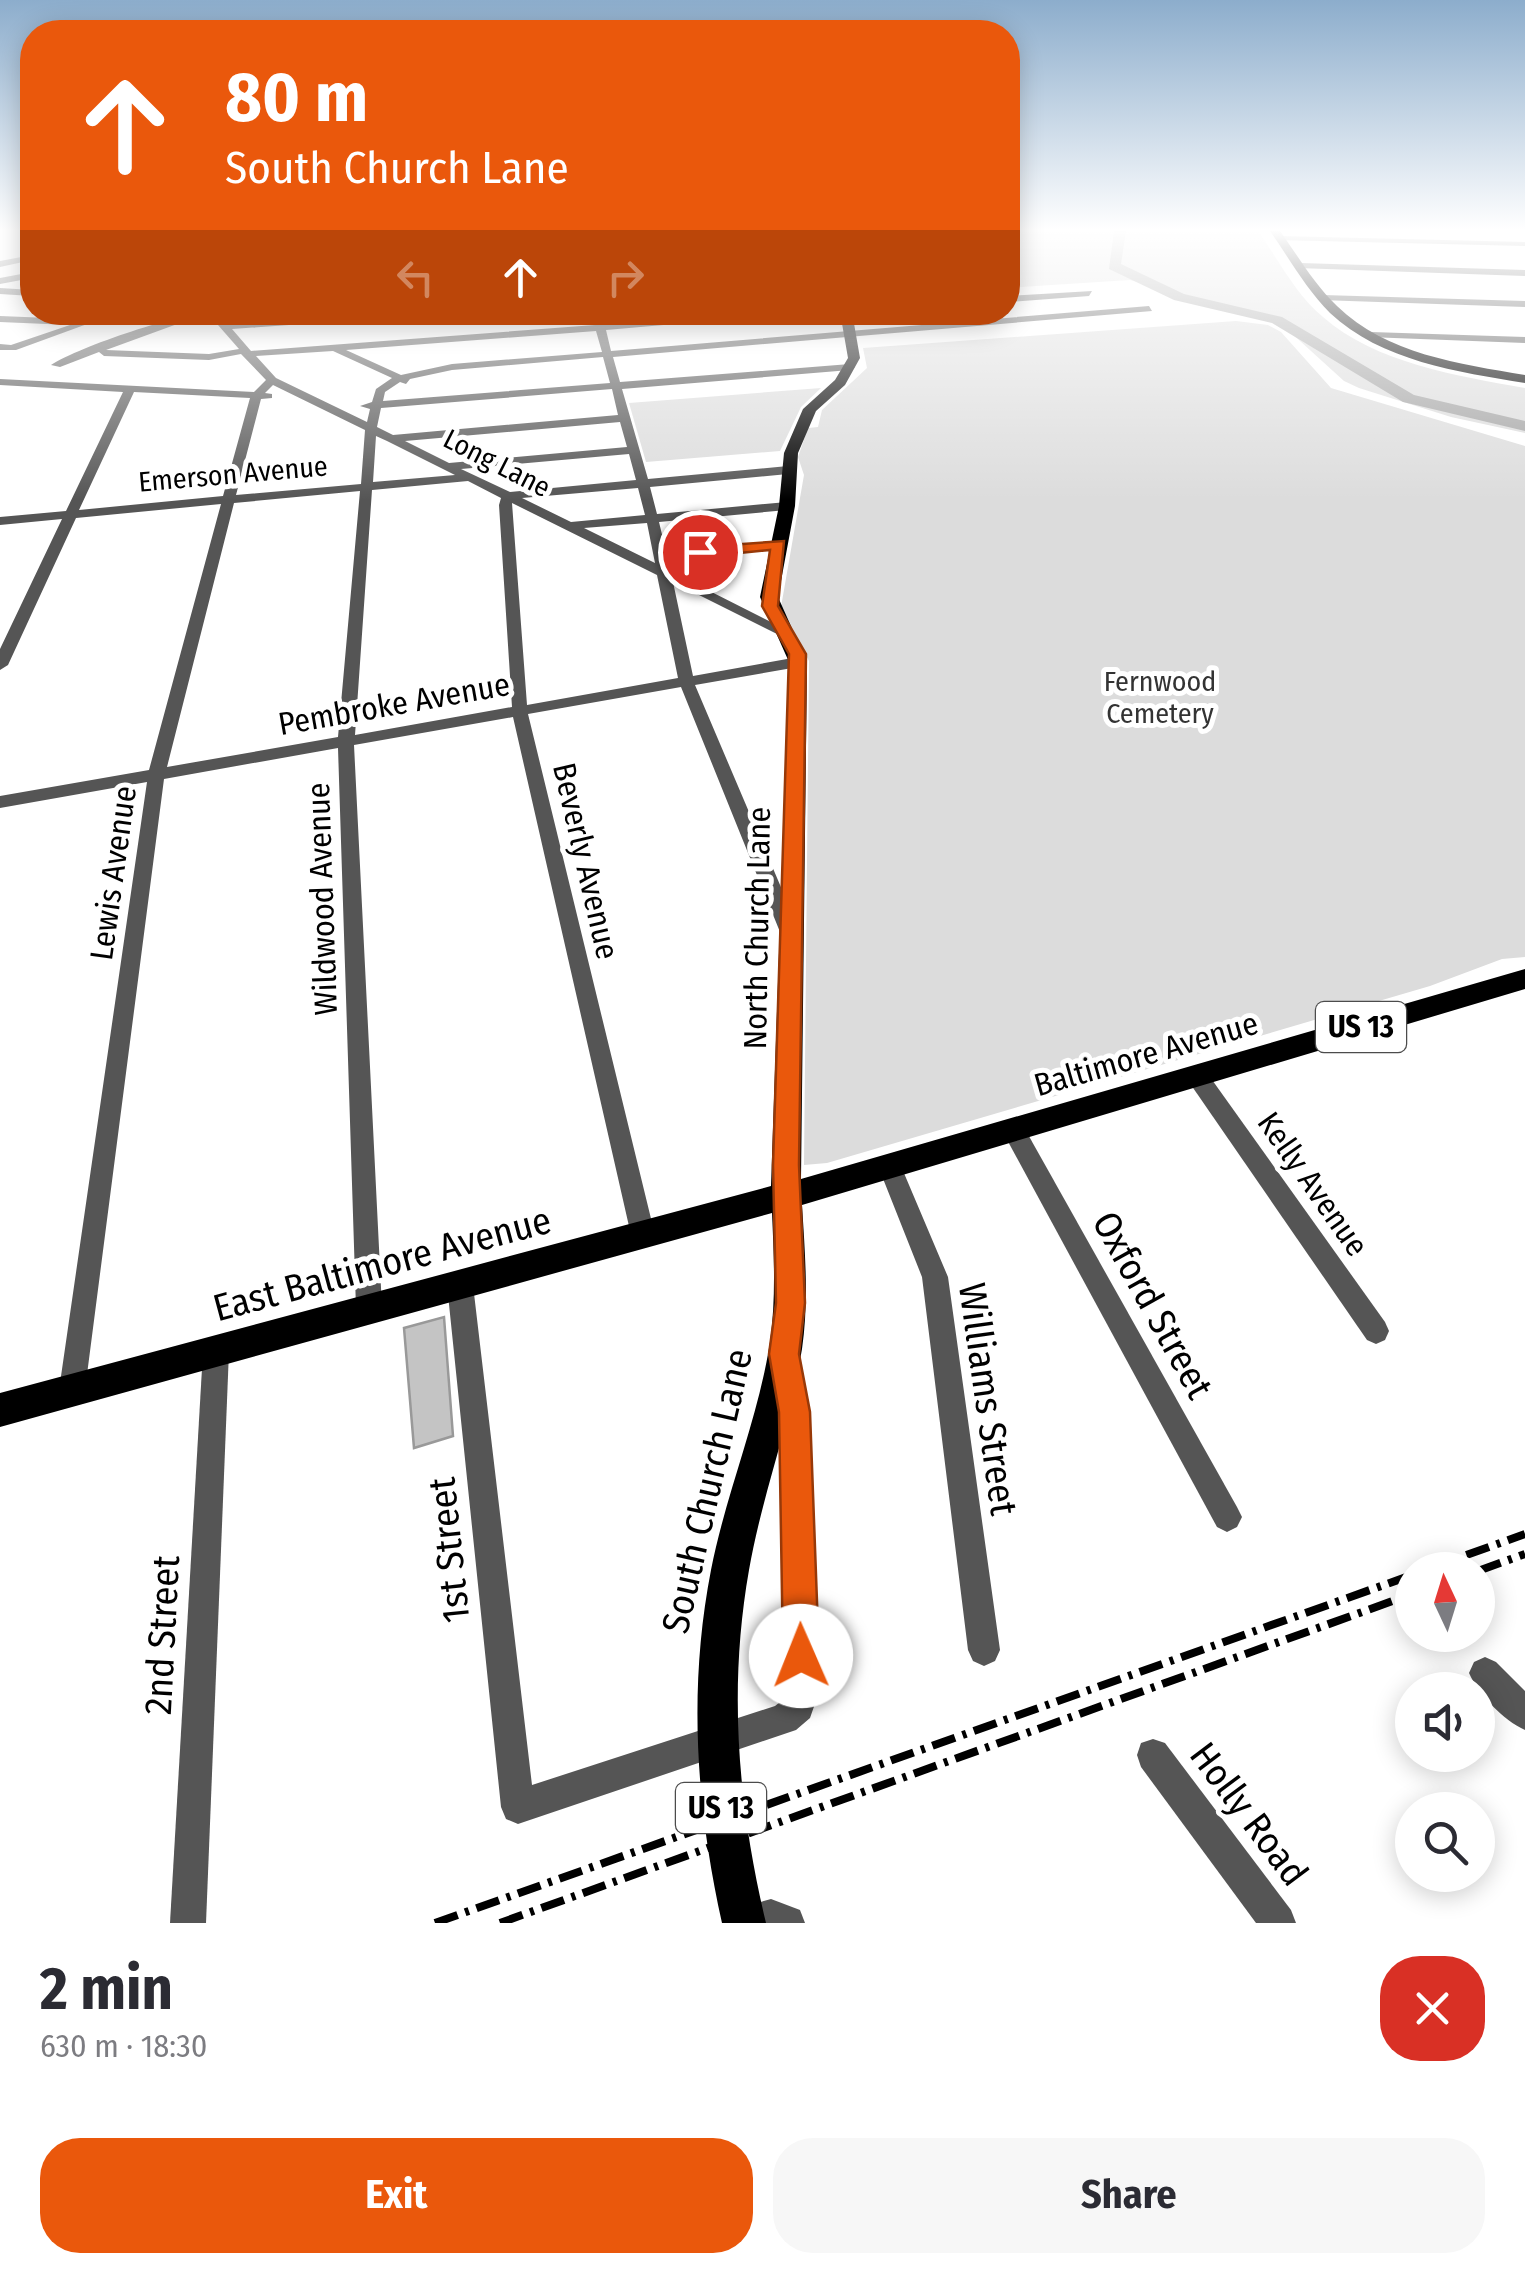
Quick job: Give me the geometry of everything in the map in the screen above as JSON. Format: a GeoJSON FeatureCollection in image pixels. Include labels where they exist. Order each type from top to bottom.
{"type":"FeatureCollection","features":[{"type":"Feature","properties":{"kind":"main road"},"geometry":{"type":"LineString","coordinates":[[1347,321],[1370,335],[1448,363],[1525,379]]}},
{"type":"Feature","properties":{"kind":"main road"},"geometry":{"type":"LineString","coordinates":[[798,662],[769,598],[787,506],[788,470],[810,409],[850,368],[854,358],[848,325]]}},
{"type":"Feature","properties":{"kind":"main road","name":"North Church Lane"},"geometry":{"type":"LineString","coordinates":[[786,1196],[798,662]]}},
{"type":"Feature","properties":{"kind":"main road","name":"Baltimore Avenue"},"geometry":{"type":"LineString","coordinates":[[786,1196],[1525,979]]}},
{"type":"Feature","properties":{"kind":"main road","name":"East Baltimore Avenue"},"geometry":{"type":"LineString","coordinates":[[0,1410],[786,1196]]}},
{"type":"Feature","properties":{"kind":"main road","name":"South Church Lane"},"geometry":{"type":"LineString","coordinates":[[745,1923],[718,1790],[714,1690],[729,1572],[784,1354],[790,1303],[786,1196]]}},
{"type":"Feature","properties":{"kind":"street"},"geometry":{"type":"LineString","coordinates":[[6,348],[81,325]]}},
{"type":"Feature","properties":{"kind":"street"},"geometry":{"type":"LineString","coordinates":[[56,364],[165,325]]}},
{"type":"Feature","properties":{"kind":"street"},"geometry":{"type":"LineString","coordinates":[[224,327],[239,325]]}},
{"type":"Feature","properties":{"kind":"street"},"geometry":{"type":"LineString","coordinates":[[92,352],[209,357],[568,325]]}},
{"type":"Feature","properties":{"kind":"street"},"geometry":{"type":"LineString","coordinates":[[599,325],[652,518],[686,683],[792,938]]}},
{"type":"Feature","properties":{"kind":"street"},"geometry":{"type":"LineString","coordinates":[[374,406],[380,391],[399,378],[437,369],[981,325]]}},
{"type":"Feature","properties":{"kind":"street","name":"Long Lane"},"geometry":{"type":"LineString","coordinates":[[224,327],[272,380],[782,631]]}},
{"type":"Feature","properties":{"kind":"street"},"geometry":{"type":"LineString","coordinates":[[1370,335],[1525,340]]}},
{"type":"Feature","properties":{"kind":"street"},"geometry":{"type":"LineString","coordinates":[[335,348],[508,427]]}},
{"type":"Feature","properties":{"kind":"street"},"geometry":{"type":"LineString","coordinates":[[333,408],[850,368]]}},
{"type":"Feature","properties":{"kind":"street"},"geometry":{"type":"LineString","coordinates":[[256,396],[272,380]]}},
{"type":"Feature","properties":{"kind":"street"},"geometry":{"type":"LineString","coordinates":[[0,382],[11,388],[311,398]]}},
{"type":"Feature","properties":{"kind":"street"},"geometry":{"type":"LineString","coordinates":[[0,665],[130,389]]}},
{"type":"Feature","properties":{"kind":"street","name":"Lewis Avenue"},"geometry":{"type":"LineString","coordinates":[[72,1390],[156,777],[256,396]]}},
{"type":"Feature","properties":{"kind":"street","name":"Wildwood Avenue"},"geometry":{"type":"LineString","coordinates":[[369,1308],[346,742],[374,406]]}},
{"type":"Feature","properties":{"kind":"street"},"geometry":{"type":"LineString","coordinates":[[391,438],[623,418]]}},
{"type":"Feature","properties":{"kind":"street"},"geometry":{"type":"LineString","coordinates":[[448,466],[632,450]]}},
{"type":"Feature","properties":{"kind":"street"},"geometry":{"type":"LineString","coordinates":[[508,496],[788,470]]}},
{"type":"Feature","properties":{"kind":"street","name":"Emerson Avenue"},"geometry":{"type":"LineString","coordinates":[[0,521],[472,477]]}},
{"type":"Feature","properties":{"kind":"street","name":"Beverly Avenue"},"geometry":{"type":"LineString","coordinates":[[508,496],[520,713],[644,1235]]}},
{"type":"Feature","properties":{"kind":"street"},"geometry":{"type":"LineString","coordinates":[[567,526],[787,506]]}},
{"type":"Feature","properties":{"kind":"street"},"geometry":{"type":"LineString","coordinates":[[660,556],[778,544]]}},
{"type":"Feature","properties":{"kind":"street","name":"Pembroke Avenue"},"geometry":{"type":"LineString","coordinates":[[0,802],[798,662]]}},
{"type":"Feature","properties":{"kind":"street","name":"Kelly Avenue"},"geometry":{"type":"LineString","coordinates":[[1198,1076],[1376,1330]]}},
{"type":"Feature","properties":{"kind":"street","name":"Oxford Street"},"geometry":{"type":"LineString","coordinates":[[1014,1129],[1226,1517]]}},
{"type":"Feature","properties":{"kind":"street","name":"Williams Street"},"geometry":{"type":"LineString","coordinates":[[890,1166],[935,1277],[984,1650]]}},
{"type":"Feature","properties":{"kind":"street","name":"1st Street"},"geometry":{"type":"LineString","coordinates":[[460,1285],[518,1807],[785,1719],[799,1708],[802,1695],[794,1412],[784,1354]]}},
{"type":"Feature","properties":{"kind":"street","name":"2nd Street"},"geometry":{"type":"LineString","coordinates":[[188,1923],[216,1351]]}},
{"type":"Feature","properties":{"kind":"street"},"geometry":{"type":"LineString","coordinates":[[1495,1682],[1525,1714]]}},
{"type":"Feature","properties":{"kind":"street","name":"Holly Road"},"geometry":{"type":"LineString","coordinates":[[1152,1755],[1278,1923]]}},
{"type":"Feature","properties":{"kind":"street"},"geometry":{"type":"LineString","coordinates":[[745,1923],[771,1917],[787,1923]]}},
{"type":"Feature","properties":{"kind":"green space","name":"Fernwood Cemetery"},"geometry":{"type":"Polygon","coordinates":[[[1236,321],[1268,325],[1281,332],[1331,388],[1525,446],[1525,957],[1502,959],[1430,986],[827,1163],[804,1165],[809,661],[781,607],[804,475],[798,457],[808,428],[818,427],[822,410],[867,368],[863,348],[1236,321]]]}},
{"type":"Feature","properties":{"kind":"green space"},"geometry":{"type":"Polygon","coordinates":[[[1269,321],[1328,321],[1392,357],[1525,388],[1525,433],[1451,417],[1359,388],[1344,381],[1289,331],[1269,321]]]}},
{"type":"Feature","properties":{"kind":"green space"},"geometry":{"type":"Polygon","coordinates":[[[821,388],[801,407],[780,451],[646,462],[629,403],[821,388]]]}},
{"type":"Feature","properties":{"kind":"building"},"geometry":{"type":"Polygon","coordinates":[[[444,1317],[453,1436],[414,1448],[404,1328],[444,1317]]]}},
{"type":"Feature","properties":{"kind":"waterway"},"geometry":{"type":"LineString","coordinates":[[1278,321],[1409,399],[1525,426]]}},
{"type":"Feature","properties":{"kind":"railway"},"geometry":{"type":"LineString","coordinates":[[1475,1552],[1525,1534]]}},
{"type":"Feature","properties":{"kind":"railway"},"geometry":{"type":"LineString","coordinates":[[1495,1565],[1525,1554]]}},
{"type":"Feature","properties":{"kind":"railway"},"geometry":{"type":"LineString","coordinates":[[435,1923],[1395,1581]]}},
{"type":"Feature","properties":{"kind":"railway"},"geometry":{"type":"LineString","coordinates":[[500,1923],[1395,1600]]}},
{"type":"Feature","properties":{"kind":"route"},"geometry":{"type":"LineString","coordinates":[[700,552],[778,544],[770,606],[798,654],[786,1165],[790,1303],[784,1354],[794,1412],[801,1656]]}}]}
